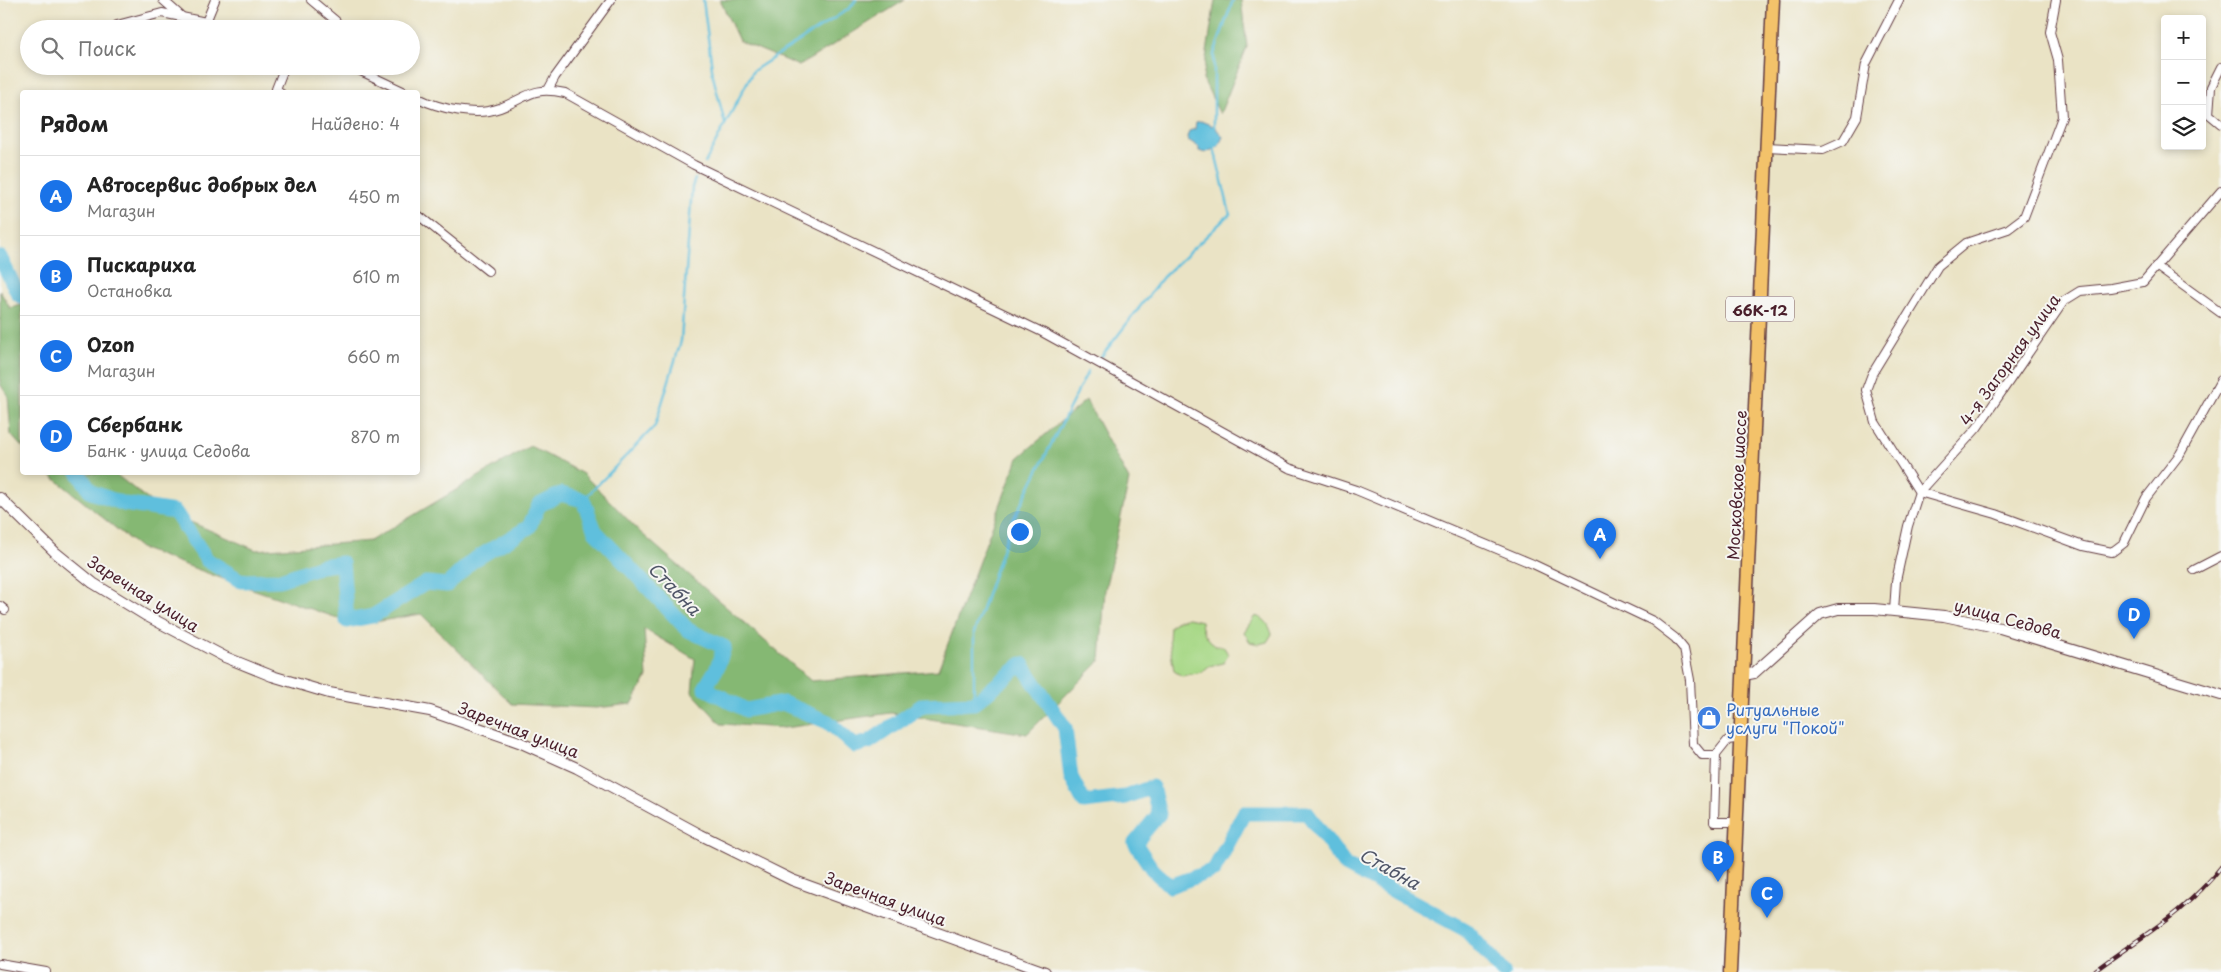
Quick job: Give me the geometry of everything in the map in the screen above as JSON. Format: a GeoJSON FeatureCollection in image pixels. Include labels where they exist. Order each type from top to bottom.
{"type":"FeatureCollection","features":[{"type":"Feature","properties":{"kind":"main road","name":"Московское шоссе"},"geometry":{"type":"LineString","coordinates":[[1730,972],[1742,738],[1773,0]]}},
{"type":"Feature","properties":{"kind":"street"},"geometry":{"type":"LineString","coordinates":[[163,0],[182,17]]}},
{"type":"Feature","properties":{"kind":"street"},"geometry":{"type":"LineString","coordinates":[[207,20],[216,0]]}},
{"type":"Feature","properties":{"kind":"street"},"geometry":{"type":"LineString","coordinates":[[311,0],[335,20]]}},
{"type":"Feature","properties":{"kind":"street"},"geometry":{"type":"LineString","coordinates":[[548,90],[554,77],[611,0]]}},
{"type":"Feature","properties":{"kind":"street"},"geometry":{"type":"LineString","coordinates":[[1767,147],[1823,150],[1843,140],[1857,117],[1866,64],[1899,0]]}},
{"type":"Feature","properties":{"kind":"street"},"geometry":{"type":"LineString","coordinates":[[2056,0],[2050,32],[2058,60],[2062,118],[2024,217],[2008,229],[1966,242],[1938,266],[1878,362],[1866,390],[1875,422],[1919,492],[1996,514],[2083,546],[2112,552],[2124,543],[2146,498],[2180,454],[2221,380]]}},
{"type":"Feature","properties":{"kind":"street"},"geometry":{"type":"LineString","coordinates":[[138,20],[162,13],[196,20]]}},
{"type":"Feature","properties":{"kind":"street"},"geometry":{"type":"LineString","coordinates":[[2221,67],[2211,87],[2208,114],[2221,124]]}},
{"type":"Feature","properties":{"kind":"street"},"geometry":{"type":"LineString","coordinates":[[277,90],[282,75]]}},
{"type":"Feature","properties":{"kind":"street"},"geometry":{"type":"LineString","coordinates":[[370,75],[401,90]]}},
{"type":"Feature","properties":{"kind":"street"},"geometry":{"type":"LineString","coordinates":[[420,101],[479,112],[498,109],[532,92],[548,90],[565,93],[694,165],[1042,332],[1228,437],[1289,468],[1356,490],[1496,549],[1653,622],[1675,638],[1684,649],[1690,680],[1694,744],[1702,755],[1716,754]]}},
{"type":"Feature","properties":{"kind":"street","name":"4-я Загорная улица"},"geometry":{"type":"LineString","coordinates":[[1894,611],[1896,581],[1908,526],[1919,492],[1977,428],[2064,301],[2080,291],[2143,282],[2221,191]]}},
{"type":"Feature","properties":{"kind":"street"},"geometry":{"type":"LineString","coordinates":[[420,217],[488,271]]}},
{"type":"Feature","properties":{"kind":"street"},"geometry":{"type":"LineString","coordinates":[[2156,266],[2221,313]]}},
{"type":"Feature","properties":{"kind":"street","name":"Заречная улица"},"geometry":{"type":"LineString","coordinates":[[0,498],[56,554],[93,583],[145,615],[225,657],[272,676],[329,693],[430,712],[519,742],[577,768],[701,835],[792,880],[1045,972]]}},
{"type":"Feature","properties":{"kind":"street"},"geometry":{"type":"LineString","coordinates":[[2194,570],[2221,556]]}},
{"type":"Feature","properties":{"kind":"street","name":"улица Седова"},"geometry":{"type":"LineString","coordinates":[[1744,676],[1754,673],[1820,614],[1838,609],[1894,611],[1944,616],[2000,628],[2221,695]]}},
{"type":"Feature","properties":{"kind":"street"},"geometry":{"type":"LineString","coordinates":[[1737,822],[1714,822],[1716,754],[1728,740],[1742,738]]}},
{"type":"Feature","properties":{"kind":"street"},"geometry":{"type":"LineString","coordinates":[[0,964],[46,972]]}},
{"type":"Feature","properties":{"kind":"green space"},"geometry":{"type":"Polygon","coordinates":[[[720,0],[905,0],[799,66],[739,41],[720,0]]]}},
{"type":"Feature","properties":{"kind":"green space"},"geometry":{"type":"Polygon","coordinates":[[[1215,0],[1241,0],[1247,47],[1220,114],[1203,79],[1215,0]]]}},
{"type":"Feature","properties":{"kind":"green space"},"geometry":{"type":"Polygon","coordinates":[[[0,291],[10,308],[20,306],[20,445],[11,435],[8,396],[0,384],[0,291]]]}},
{"type":"Feature","properties":{"kind":"green space"},"geometry":{"type":"Polygon","coordinates":[[[1086,400],[1129,480],[1105,590],[1100,661],[1027,734],[891,713],[784,728],[721,724],[692,692],[695,659],[644,629],[647,677],[632,704],[596,708],[512,704],[421,614],[358,625],[226,580],[140,548],[50,475],[117,475],[160,509],[256,550],[370,541],[530,446],[583,474],[641,533],[811,681],[938,670],[1018,458],[1086,400]]]}},
{"type":"Feature","properties":{"kind":"green space"},"geometry":{"type":"Polygon","coordinates":[[[1255,616],[1264,620],[1269,627],[1272,634],[1267,642],[1259,644],[1250,642],[1244,632],[1255,616]]]}},
{"type":"Feature","properties":{"kind":"green space"},"geometry":{"type":"Polygon","coordinates":[[[1188,618],[1201,621],[1202,628],[1207,637],[1215,646],[1223,646],[1228,654],[1223,663],[1209,666],[1202,672],[1182,676],[1174,671],[1169,640],[1170,626],[1179,620],[1188,618]]]}},
{"type":"Feature","properties":{"kind":"water"},"geometry":{"type":"Polygon","coordinates":[[[1201,121],[1215,127],[1223,137],[1218,147],[1205,153],[1199,151],[1199,147],[1188,140],[1187,137],[1189,131],[1195,129],[1196,122],[1201,121]]]}},
{"type":"Feature","properties":{"kind":"waterway"},"geometry":{"type":"LineString","coordinates":[[703,0],[713,76],[725,124]]}},
{"type":"Feature","properties":{"kind":"waterway"},"geometry":{"type":"LineString","coordinates":[[705,163],[753,71],[850,8],[856,0]]}},
{"type":"Feature","properties":{"kind":"waterway"},"geometry":{"type":"LineString","coordinates":[[1214,128],[1214,54],[1233,0]]}},
{"type":"Feature","properties":{"kind":"waterway"},"geometry":{"type":"LineString","coordinates":[[1101,357],[1163,277],[1230,214],[1214,148]]}},
{"type":"Feature","properties":{"kind":"waterway"},"geometry":{"type":"LineString","coordinates":[[583,500],[655,426],[681,341],[692,187],[695,179]]}},
{"type":"Feature","properties":{"kind":"waterway","name":"Стабна"},"geometry":{"type":"LineString","coordinates":[[0,257],[20,296]]}},
{"type":"Feature","properties":{"kind":"waterway"},"geometry":{"type":"LineString","coordinates":[[974,703],[974,633],[1011,524],[1088,371]]}},
{"type":"Feature","properties":{"kind":"waterway","name":"Стабна"},"geometry":{"type":"LineString","coordinates":[[80,475],[91,492],[124,504],[175,512],[207,560],[241,581],[280,580],[321,566],[342,563],[347,621],[373,616],[426,583],[447,585],[472,561],[529,527],[539,505],[561,494],[583,500],[595,531],[688,630],[724,647],[717,668],[705,688],[746,710],[783,703],[828,722],[855,746],[869,742],[923,705],[974,703],[1022,664],[1065,728],[1071,777],[1084,802],[1125,797],[1152,787],[1159,814],[1135,843],[1152,869],[1170,886],[1214,870],[1244,813],[1307,813],[1345,865],[1466,930],[1503,972]]}},
{"type":"Feature","properties":{"kind":"railway"},"geometry":{"type":"LineString","coordinates":[[2093,972],[2161,924],[2193,898],[2221,867]]}},
{"type":"Feature","properties":{"kind":"place","name":"Автосервис добрых дел"},"geometry":{"type":"Point","coordinates":[1600,559]}},
{"type":"Feature","properties":{"kind":"place","name":"Сбербанк"},"geometry":{"type":"Point","coordinates":[2134,639]}},
{"type":"Feature","properties":{"kind":"place","name":"Ритуальные услуги \"Покой\""},"geometry":{"type":"Point","coordinates":[1709,718]}},
{"type":"Feature","properties":{"kind":"place","name":"Пискариха"},"geometry":{"type":"Point","coordinates":[1718,882]}},
{"type":"Feature","properties":{"kind":"place","name":"Ozon"},"geometry":{"type":"Point","coordinates":[1767,918]}}]}
